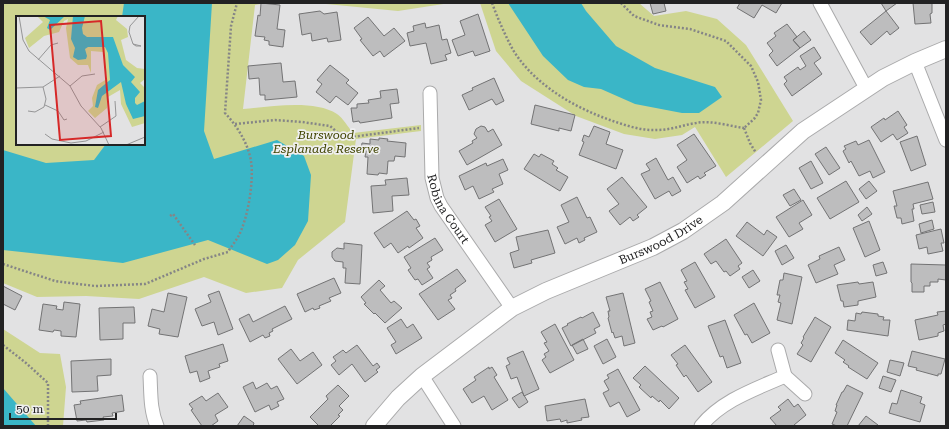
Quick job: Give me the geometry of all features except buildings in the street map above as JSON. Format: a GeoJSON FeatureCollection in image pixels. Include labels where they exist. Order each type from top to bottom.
{"type":"FeatureCollection","features":[{"type":"Feature","properties":{"kind":"street"},"geometry":{"type":"LineString","coordinates":[[820,3],[866,88]]}},
{"type":"Feature","properties":{"kind":"street","name":"Burswood Drive"},"geometry":{"type":"LineString","coordinates":[[374,426],[398,398],[422,376],[512,308],[546,291],[653,247],[683,231],[723,203],[803,131],[883,78],[946,49]]}},
{"type":"Feature","properties":{"kind":"street"},"geometry":{"type":"LineString","coordinates":[[915,62],[946,140]]}},
{"type":"Feature","properties":{"kind":"street","name":"Robina Court"},"geometry":{"type":"LineString","coordinates":[[430,93],[432,178],[437,198],[441,206],[512,308]]}},
{"type":"Feature","properties":{"kind":"street"},"geometry":{"type":"LineString","coordinates":[[778,350],[785,376],[805,394]]}},
{"type":"Feature","properties":{"kind":"street"},"geometry":{"type":"LineString","coordinates":[[150,376],[151,406],[153,418],[157,426]]}},
{"type":"Feature","properties":{"kind":"street"},"geometry":{"type":"LineString","coordinates":[[422,376],[454,426]]}},
{"type":"Feature","properties":{"kind":"street"},"geometry":{"type":"LineString","coordinates":[[701,426],[724,404],[785,376]]}},
{"type":"Feature","properties":{"kind":"path"},"geometry":{"type":"LineString","coordinates":[[3,264],[55,281],[95,286],[145,284],[228,252],[238,236],[246,212],[252,184],[251,161],[245,143],[235,124],[225,113],[231,26],[238,3]]}},
{"type":"Feature","properties":{"kind":"path"},"geometry":{"type":"LineString","coordinates":[[492,3],[502,28],[514,51],[531,72],[552,90],[574,104],[597,115],[629,126],[657,130],[702,122],[744,128]]}},
{"type":"Feature","properties":{"kind":"path"},"geometry":{"type":"LineString","coordinates":[[621,3],[634,16],[659,25],[690,29],[726,41],[751,66],[758,82],[761,100],[758,113],[744,128]]}},
{"type":"Feature","properties":{"kind":"path"},"geometry":{"type":"LineString","coordinates":[[235,124],[275,120],[302,122],[330,126],[344,138],[425,128]]}},
{"type":"Feature","properties":{"kind":"path"},"geometry":{"type":"LineString","coordinates":[[744,128],[756,153]]}},
{"type":"Feature","properties":{"kind":"path"},"geometry":{"type":"LineString","coordinates":[[170,216],[175,213],[195,245]]}},
{"type":"Feature","properties":{"kind":"path"},"geometry":{"type":"LineString","coordinates":[[3,345],[48,383],[48,426]]}},
{"type":"Feature","properties":{"kind":"green space","name":"Burswood Esplanade Reserve"},"geometry":{"type":"Polygon","coordinates":[[[3,3],[266,3],[255,5],[243,109],[304,105],[327,109],[337,114],[353,133],[421,125],[421,131],[356,139],[345,222],[298,260],[282,288],[246,293],[204,277],[139,299],[86,296],[37,297],[3,283],[3,3]]]}},
{"type":"Feature","properties":{"kind":"green space"},"geometry":{"type":"Polygon","coordinates":[[[316,3],[450,3],[398,11],[316,3]]]}},
{"type":"Feature","properties":{"kind":"green space"},"geometry":{"type":"Polygon","coordinates":[[[480,3],[639,3],[654,16],[686,11],[717,19],[746,45],[793,121],[726,177],[695,127],[682,135],[655,139],[624,134],[576,116],[521,81],[496,51],[480,3]]]}},
{"type":"Feature","properties":{"kind":"green space"},"geometry":{"type":"Polygon","coordinates":[[[3,329],[40,353],[60,354],[66,387],[63,426],[3,426],[3,329]]]}},
{"type":"Feature","properties":{"kind":"water"},"geometry":{"type":"Polygon","coordinates":[[[124,3],[212,3],[204,131],[214,159],[277,140],[304,156],[311,175],[308,221],[295,245],[278,260],[267,264],[208,240],[123,263],[3,250],[3,150],[46,163],[94,160],[105,145],[145,145],[145,16],[122,16],[124,3]]]}},
{"type":"Feature","properties":{"kind":"water"},"geometry":{"type":"Polygon","coordinates":[[[508,3],[581,3],[616,46],[655,68],[715,87],[722,97],[699,113],[682,113],[635,104],[601,89],[584,87],[568,80],[543,56],[508,3]]]}},
{"type":"Feature","properties":{"kind":"water"},"geometry":{"type":"Polygon","coordinates":[[[3,388],[36,426],[3,426],[3,388]]]}}]}
